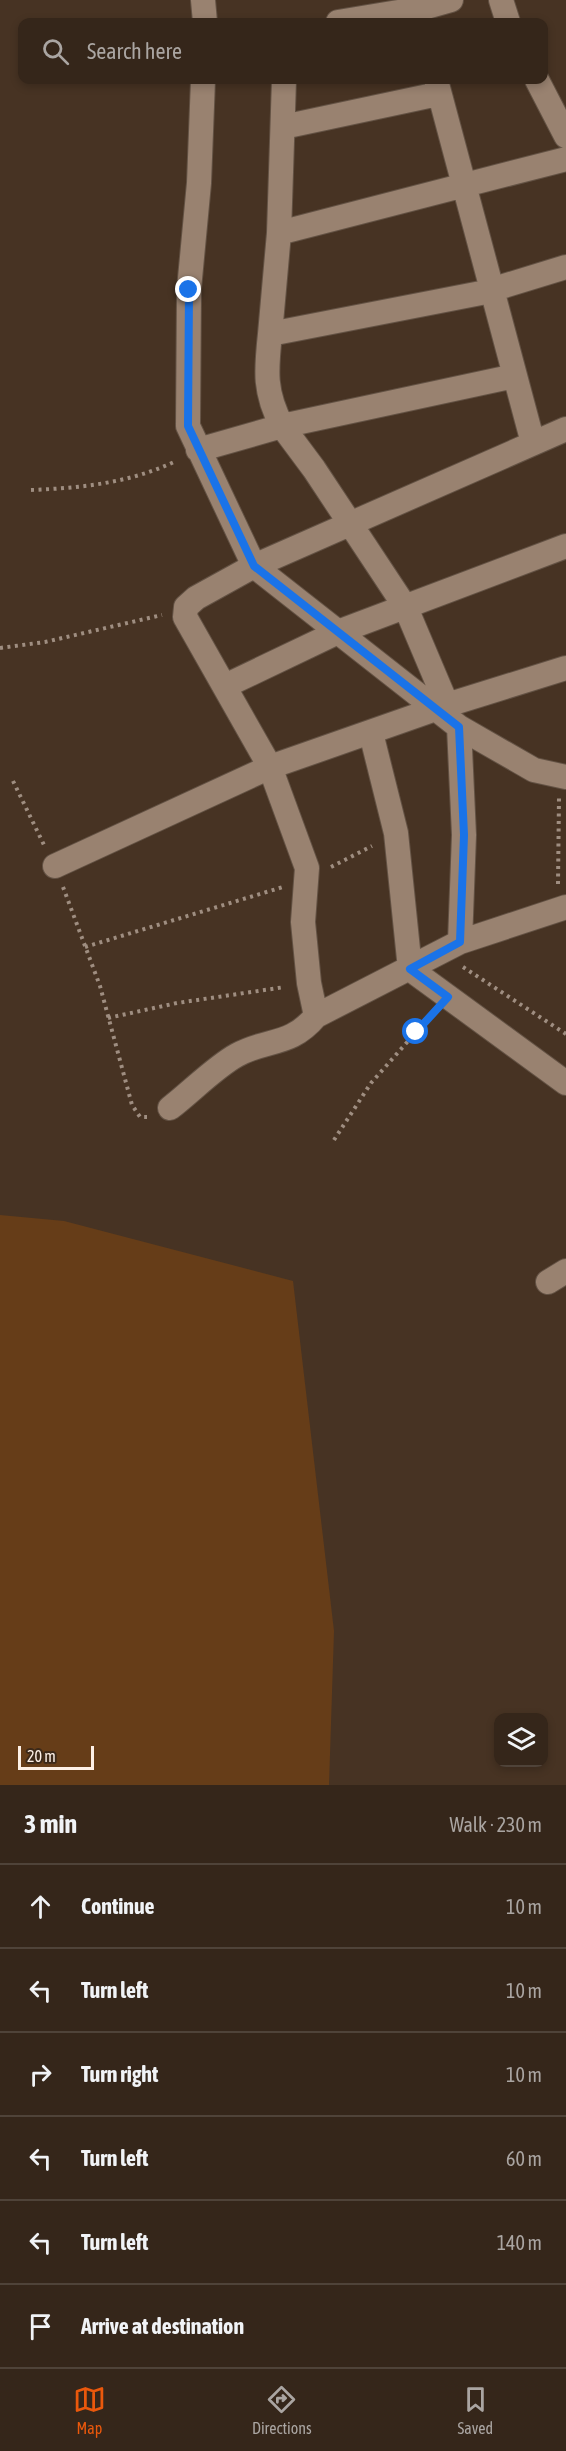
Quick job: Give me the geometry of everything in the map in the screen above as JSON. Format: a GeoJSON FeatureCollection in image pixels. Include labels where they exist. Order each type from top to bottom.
{"type":"FeatureCollection","features":[{"type":"Feature","properties":{"kind":"street"},"geometry":{"type":"LineString","coordinates":[[203,0],[205,18]]}},
{"type":"Feature","properties":{"kind":"street"},"geometry":{"type":"LineString","coordinates":[[367,18],[424,10],[451,0]]}},
{"type":"Feature","properties":{"kind":"street"},"geometry":{"type":"LineString","coordinates":[[501,0],[507,18]]}},
{"type":"Feature","properties":{"kind":"street"},"geometry":{"type":"LineString","coordinates":[[203,84],[187,370],[188,426],[254,566],[338,632],[442,707],[459,727],[534,771],[563,777]]}},
{"type":"Feature","properties":{"kind":"street"},"geometry":{"type":"LineString","coordinates":[[284,84],[279,233],[266,386],[273,409],[282,426],[351,524],[406,608],[442,707]]}},
{"type":"Feature","properties":{"kind":"street"},"geometry":{"type":"LineString","coordinates":[[539,84],[566,136]]}},
{"type":"Feature","properties":{"kind":"street"},"geometry":{"type":"LineString","coordinates":[[283,127],[437,87],[533,443]]}},
{"type":"Feature","properties":{"kind":"street"},"geometry":{"type":"LineString","coordinates":[[279,233],[566,159]]}},
{"type":"Feature","properties":{"kind":"street"},"geometry":{"type":"LineString","coordinates":[[270,334],[491,291],[566,267]]}},
{"type":"Feature","properties":{"kind":"street"},"geometry":{"type":"LineString","coordinates":[[198,450],[282,426],[515,376]]}},
{"type":"Feature","properties":{"kind":"street"},"geometry":{"type":"LineString","coordinates":[[316,1016],[309,983],[303,922],[307,868],[300,843],[270,767],[189,627],[186,607],[196,598],[254,566],[566,429]]}},
{"type":"Feature","properties":{"kind":"street"},"geometry":{"type":"LineString","coordinates":[[225,686],[338,632],[566,546]]}},
{"type":"Feature","properties":{"kind":"street"},"geometry":{"type":"LineString","coordinates":[[55,866],[270,767],[442,707],[566,668]]}},
{"type":"Feature","properties":{"kind":"street"},"geometry":{"type":"LineString","coordinates":[[451,947],[464,835],[459,727]]}},
{"type":"Feature","properties":{"kind":"street"},"geometry":{"type":"LineString","coordinates":[[371,733],[396,833],[410,969],[566,1083]]}},
{"type":"Feature","properties":{"kind":"street"},"geometry":{"type":"LineString","coordinates":[[170,1108],[237,1054],[304,1031],[316,1016],[451,947],[563,912]]}},
{"type":"Feature","properties":{"kind":"path"},"geometry":{"type":"LineString","coordinates":[[31,490],[75,489],[119,481],[162,468],[198,450]]}},
{"type":"Feature","properties":{"kind":"path"},"geometry":{"type":"LineString","coordinates":[[0,648],[104,629],[186,607]]}},
{"type":"Feature","properties":{"kind":"path"},"geometry":{"type":"LineString","coordinates":[[563,777],[563,912]]}},
{"type":"Feature","properties":{"kind":"path"},"geometry":{"type":"LineString","coordinates":[[13,781],[55,866],[100,986],[132,1105],[140,1117],[150,1117],[170,1108]]}},
{"type":"Feature","properties":{"kind":"path"},"geometry":{"type":"LineString","coordinates":[[85,947],[307,880],[396,833]]}},
{"type":"Feature","properties":{"kind":"path"},"geometry":{"type":"LineString","coordinates":[[451,947],[491,987],[566,1034]]}},
{"type":"Feature","properties":{"kind":"path"},"geometry":{"type":"LineString","coordinates":[[108,1018],[177,1003],[309,983]]}},
{"type":"Feature","properties":{"kind":"path"},"geometry":{"type":"LineString","coordinates":[[334,1140],[371,1083],[448,997]]}},
{"type":"Feature","properties":{"kind":"shaded area"},"geometry":{"type":"Polygon","coordinates":[[[0,1215],[64,1221],[293,1281],[334,1631],[329,1785],[0,1785],[0,1215]]]}},
{"type":"Feature","properties":{"kind":"route"},"geometry":{"type":"LineString","coordinates":[[189,290],[188,426],[254,566],[459,727],[464,835],[460,942],[410,969],[448,997],[416,1032]]}}]}
